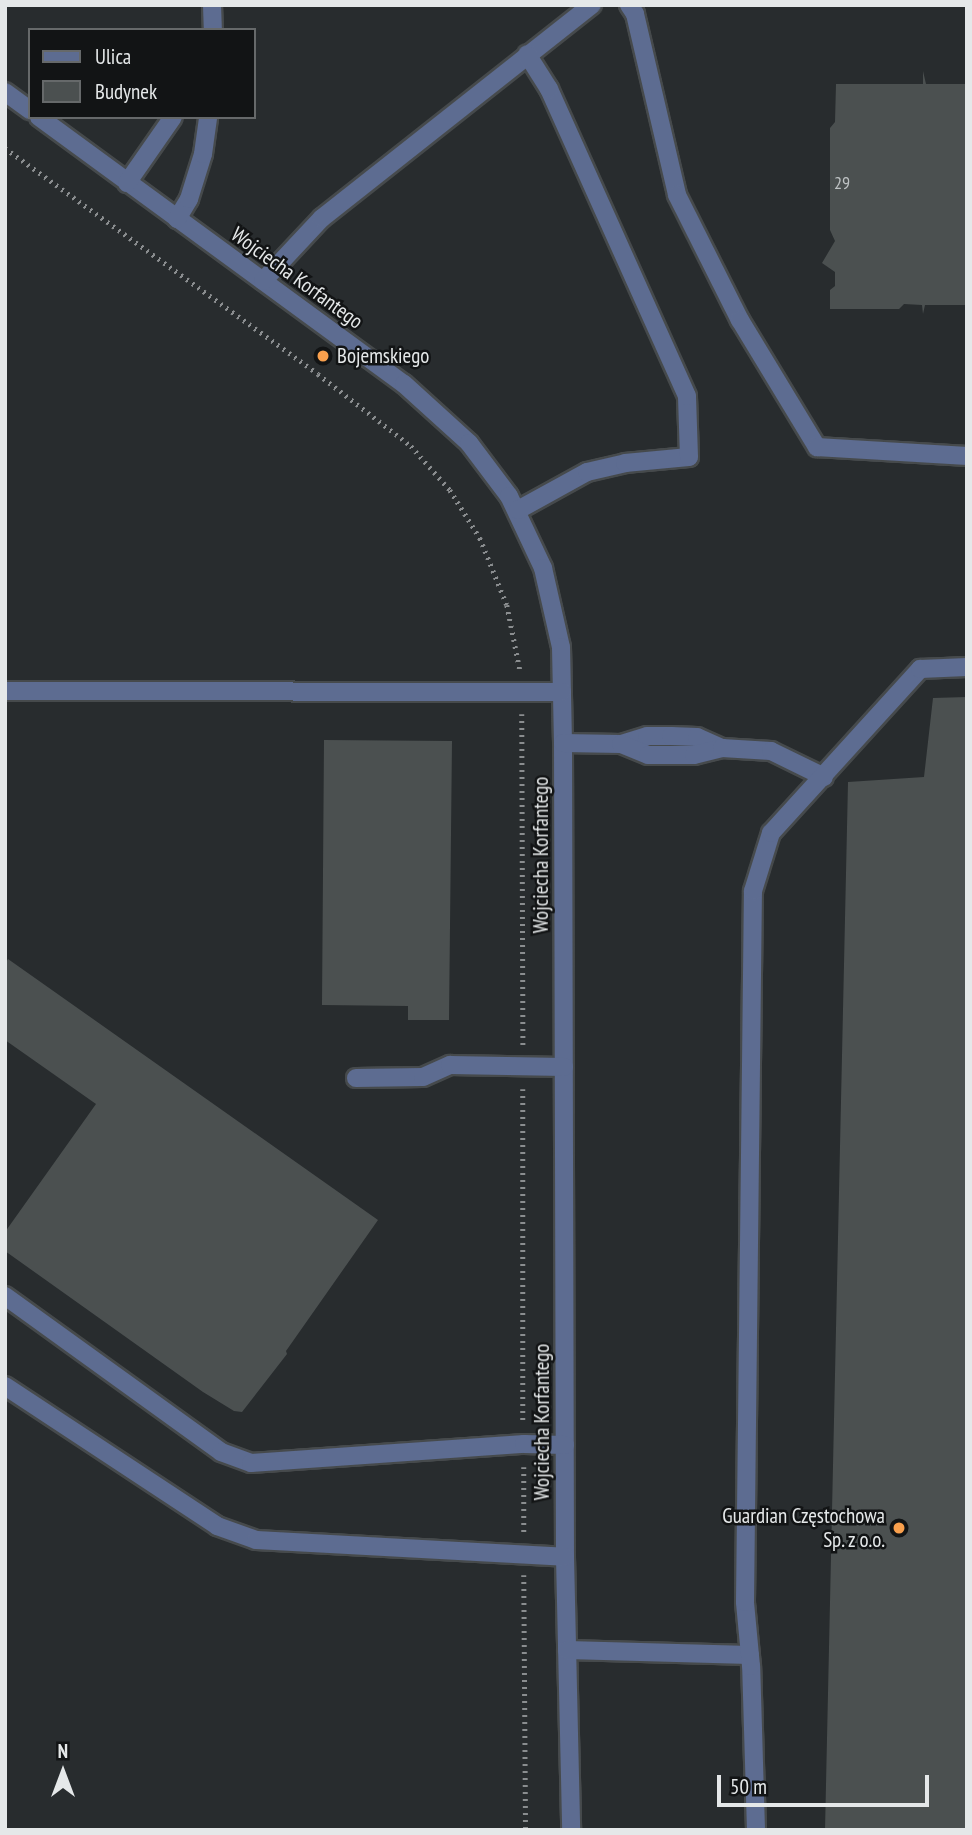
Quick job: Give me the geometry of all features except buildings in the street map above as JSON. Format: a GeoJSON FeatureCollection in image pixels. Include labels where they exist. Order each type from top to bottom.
{"type":"FeatureCollection","features":[{"type":"Feature","properties":{"kind":"street"},"geometry":{"type":"LineString","coordinates":[[263,281],[322,218],[592,5]]}},
{"type":"Feature","properties":{"kind":"street"},"geometry":{"type":"LineString","coordinates":[[629,5],[635,15],[677,195],[740,320],[817,447],[967,456]]}},
{"type":"Feature","properties":{"kind":"street"},"geometry":{"type":"LineString","coordinates":[[207,28],[212,7]]}},
{"type":"Feature","properties":{"kind":"street"},"geometry":{"type":"LineString","coordinates":[[212,7],[213,28]]}},
{"type":"Feature","properties":{"kind":"street"},"geometry":{"type":"LineString","coordinates":[[519,510],[587,472],[625,463],[689,457],[687,396],[549,89],[527,54]]}},
{"type":"Feature","properties":{"kind":"street"},"geometry":{"type":"LineString","coordinates":[[5,92],[28,109]]}},
{"type":"Feature","properties":{"kind":"street","name":"Wojciecha Korfantego"},"geometry":{"type":"LineString","coordinates":[[42,119],[404,384],[468,443],[519,510],[543,568],[561,647],[562,692],[565,1556],[571,1830]]}},
{"type":"Feature","properties":{"kind":"street"},"geometry":{"type":"LineString","coordinates":[[127,183],[172,119]]}},
{"type":"Feature","properties":{"kind":"street"},"geometry":{"type":"LineString","coordinates":[[177,219],[189,199],[202,155],[208,119]]}},
{"type":"Feature","properties":{"kind":"street"},"geometry":{"type":"LineString","coordinates":[[757,1830],[750,1655],[745,1602],[753,891],[771,833],[920,669],[967,667]]}},
{"type":"Feature","properties":{"kind":"street"},"geometry":{"type":"LineString","coordinates":[[5,691],[562,692]]}},
{"type":"Feature","properties":{"kind":"street"},"geometry":{"type":"LineString","coordinates":[[563,743],[621,744],[647,736],[697,737],[722,748],[771,751],[824,777]]}},
{"type":"Feature","properties":{"kind":"street"},"geometry":{"type":"LineString","coordinates":[[356,1079],[424,1077],[450,1065],[564,1067]]}},
{"type":"Feature","properties":{"kind":"street"},"geometry":{"type":"LineString","coordinates":[[5,1296],[221,1452],[251,1463],[524,1444],[565,1445]]}},
{"type":"Feature","properties":{"kind":"street"},"geometry":{"type":"LineString","coordinates":[[5,1386],[217,1526],[256,1540],[565,1556]]}},
{"type":"Feature","properties":{"kind":"street"},"geometry":{"type":"LineString","coordinates":[[567,1650],[750,1655]]}},
{"type":"Feature","properties":{"kind":"path"},"geometry":{"type":"LineString","coordinates":[[5,148],[318,374],[424,460],[466,513],[491,561],[514,630],[522,691],[526,1830]]}},
{"type":"Feature","properties":{"kind":"place","name":"Bojemskiego"},"geometry":{"type":"Point","coordinates":[323,356]}},
{"type":"Feature","properties":{"kind":"place","name":"Guardian Częstochowa Sp. z o.o."},"geometry":{"type":"Point","coordinates":[899,1528]}}]}
